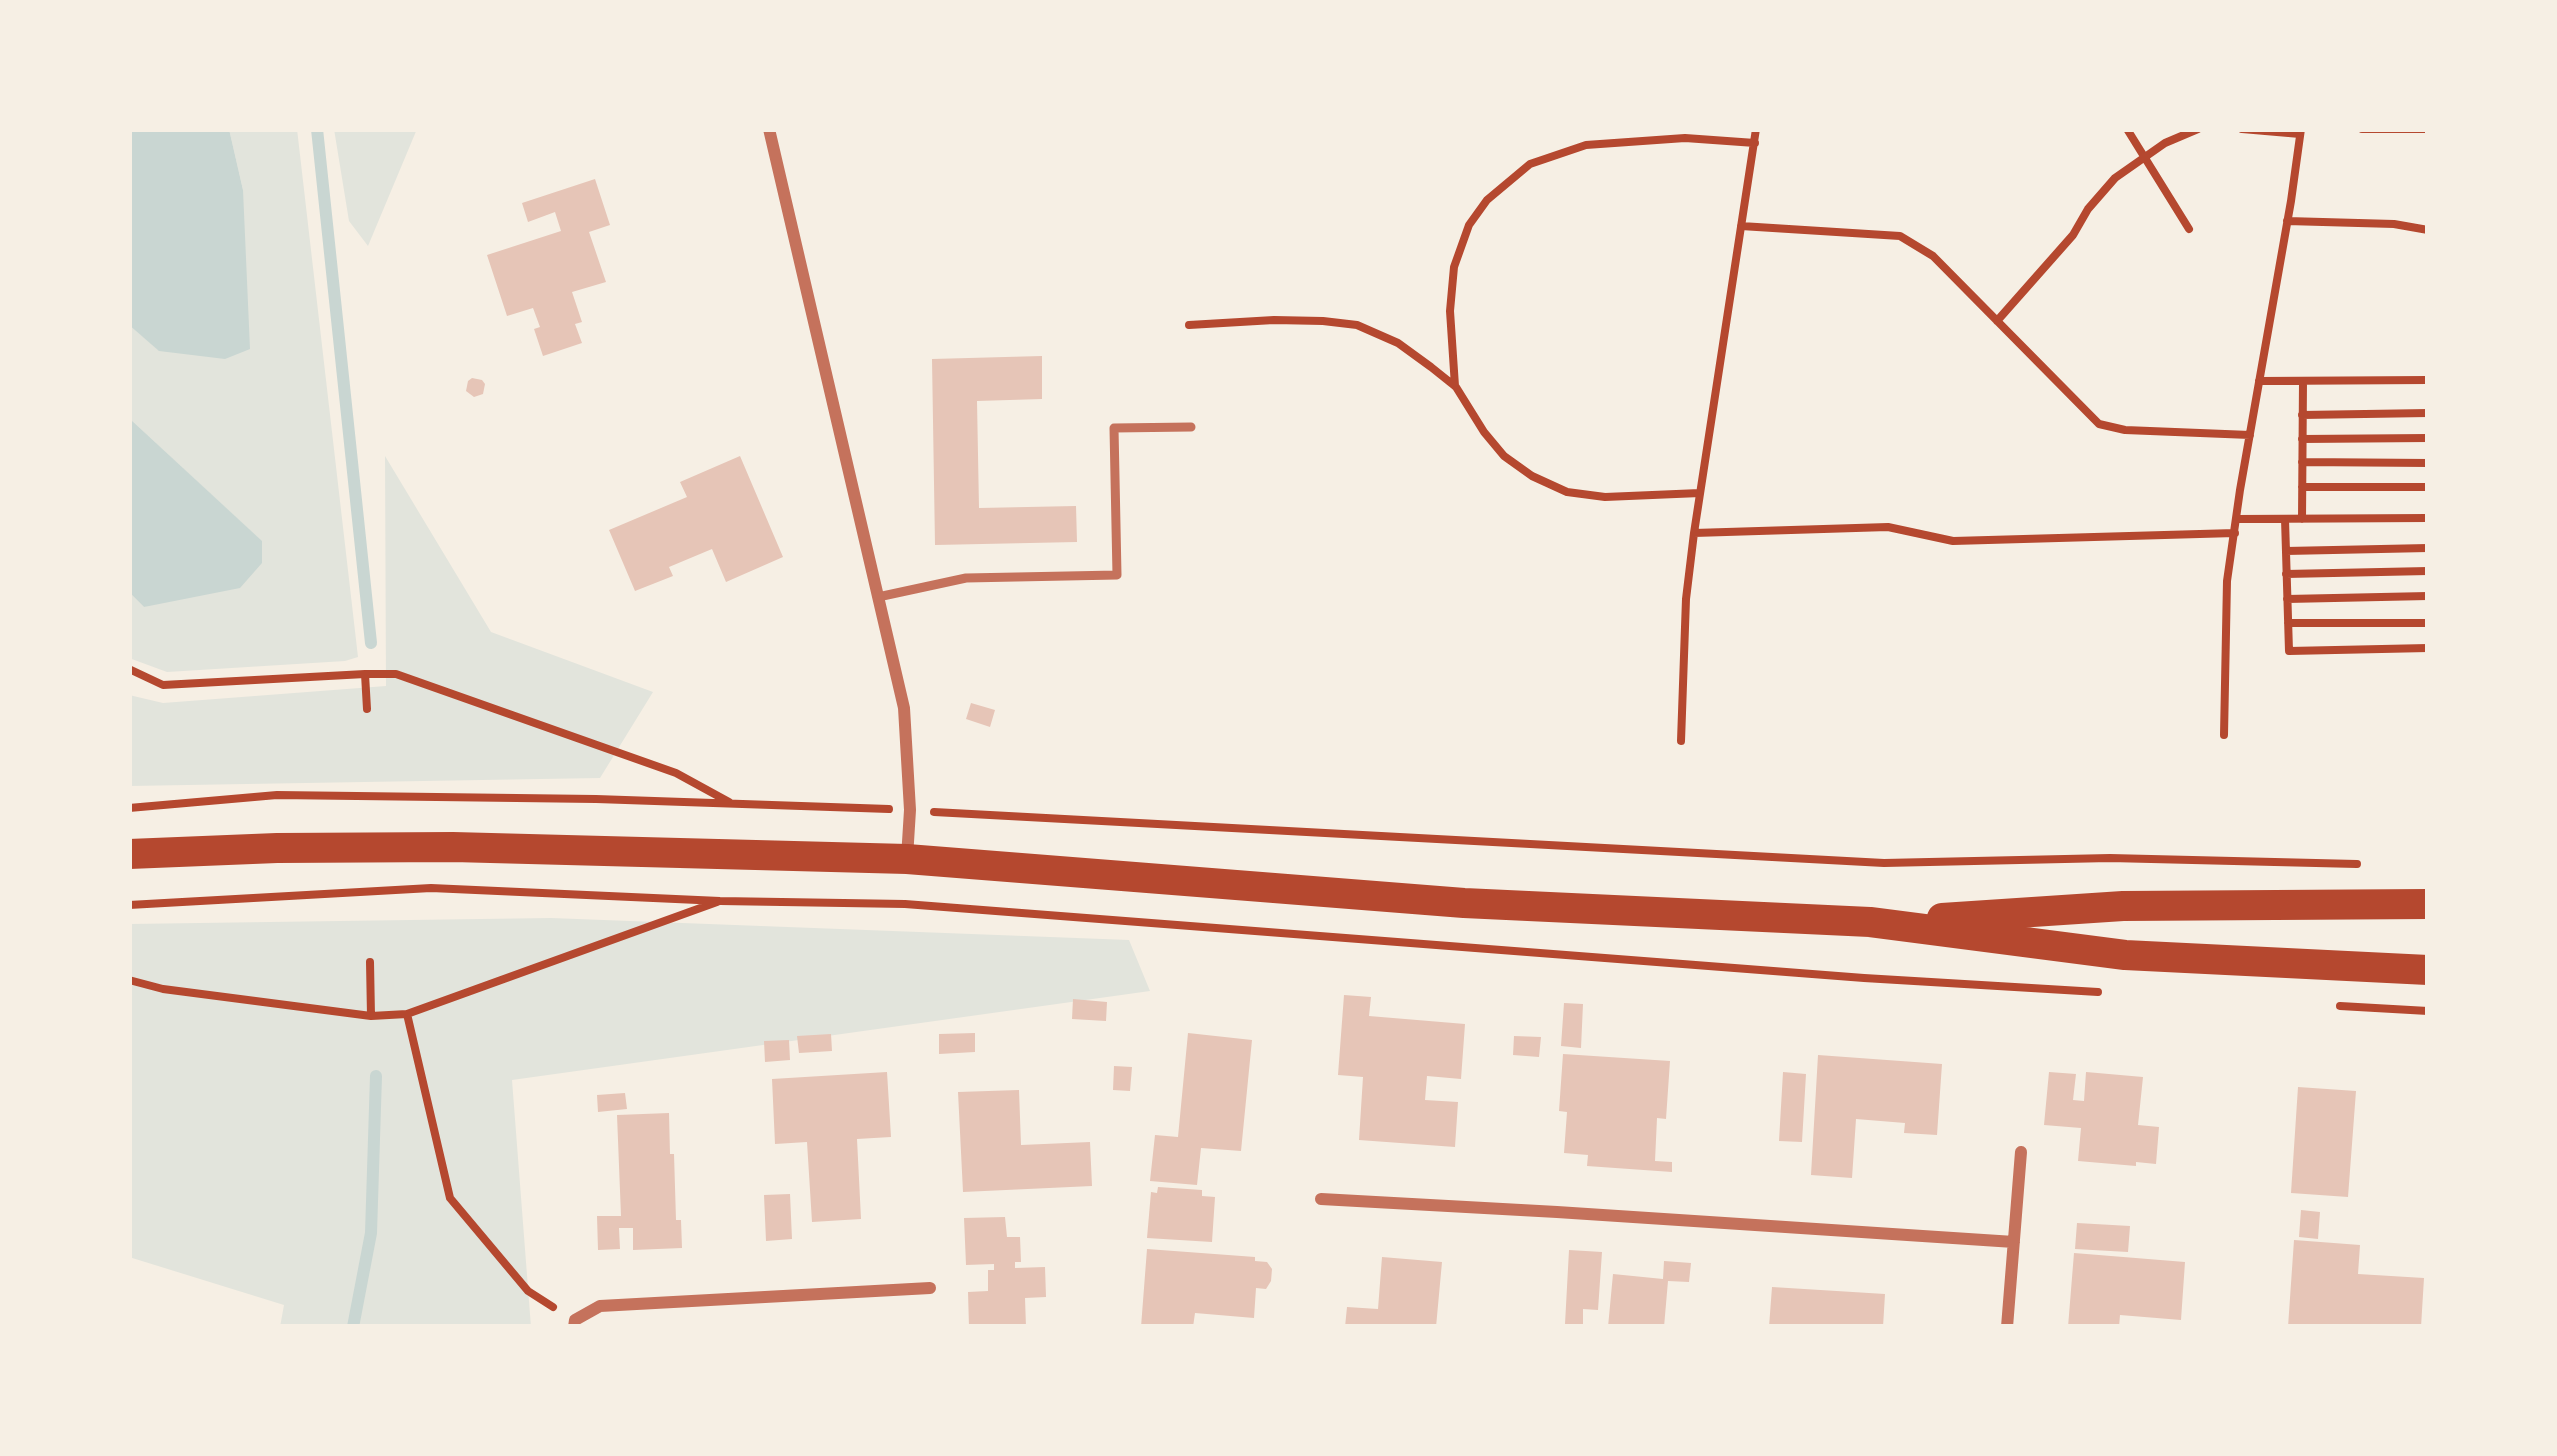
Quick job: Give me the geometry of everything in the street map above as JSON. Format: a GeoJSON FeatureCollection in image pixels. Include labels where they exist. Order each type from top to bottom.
{"type":"FeatureCollection","features":[{"type":"Feature","properties":{"kind":"main road"},"geometry":{"type":"LineString","coordinates":[[129,854],[453,847],[907,859],[1464,903],[1870,922],[2125,955],[2428,970]]}},
{"type":"Feature","properties":{"kind":"main road"},"geometry":{"type":"LineString","coordinates":[[1870,922],[2122,906],[2428,904]]}},
{"type":"Feature","properties":{"kind":"street"},"geometry":{"type":"LineString","coordinates":[[769,129],[904,708],[910,810],[907,859]]}},
{"type":"Feature","properties":{"kind":"street"},"geometry":{"type":"LineString","coordinates":[[2007,1327],[2020,1152]]}},
{"type":"Feature","properties":{"kind":"street"},"geometry":{"type":"LineString","coordinates":[[1321,1199],[2014,1242]]}},
{"type":"Feature","properties":{"kind":"street"},"geometry":{"type":"LineString","coordinates":[[574,1324],[600,1306],[929,1288]]}},
{"type":"Feature","properties":{"kind":"lane"},"geometry":{"type":"LineString","coordinates":[[878,597],[966,578],[1118,575],[1114,428],[1191,427]]}},
{"type":"Feature","properties":{"kind":"path"},"geometry":{"type":"LineString","coordinates":[[1681,741],[1686,599],[1694,533],[1756,129]]}},
{"type":"Feature","properties":{"kind":"path"},"geometry":{"type":"LineString","coordinates":[[2127,129],[2189,229]]}},
{"type":"Feature","properties":{"kind":"path"},"geometry":{"type":"LineString","coordinates":[[1997,321],[2115,178],[2165,143],[2198,129]]}},
{"type":"Feature","properties":{"kind":"path"},"geometry":{"type":"LineString","coordinates":[[2224,735],[2228,580],[2300,132],[2242,129]]}},
{"type":"Feature","properties":{"kind":"path"},"geometry":{"type":"LineString","coordinates":[[2362,129],[2428,130]]}},
{"type":"Feature","properties":{"kind":"path"},"geometry":{"type":"LineString","coordinates":[[1456,388],[1450,311],[1454,267],[1469,225],[1486,200],[1530,164],[1586,145],[1685,138],[1754,143]]}},
{"type":"Feature","properties":{"kind":"path"},"geometry":{"type":"LineString","coordinates":[[2287,221],[2394,224],[2428,230]]}},
{"type":"Feature","properties":{"kind":"path"},"geometry":{"type":"LineString","coordinates":[[1741,226],[1900,236],[1934,256],[2099,424],[2125,430],[2250,435]]}},
{"type":"Feature","properties":{"kind":"path"},"geometry":{"type":"LineString","coordinates":[[1189,326],[1274,320],[1357,325],[1397,343],[1456,388],[1504,456],[1532,476],[1567,492],[1604,497],[1700,494]]}},
{"type":"Feature","properties":{"kind":"path"},"geometry":{"type":"LineString","coordinates":[[2259,381],[2428,380]]}},
{"type":"Feature","properties":{"kind":"path"},"geometry":{"type":"LineString","coordinates":[[2302,381],[2302,519]]}},
{"type":"Feature","properties":{"kind":"path"},"geometry":{"type":"LineString","coordinates":[[2302,415],[2428,412]]}},
{"type":"Feature","properties":{"kind":"path"},"geometry":{"type":"LineString","coordinates":[[2302,439],[2428,437]]}},
{"type":"Feature","properties":{"kind":"path"},"geometry":{"type":"LineString","coordinates":[[2302,462],[2428,463]]}},
{"type":"Feature","properties":{"kind":"path"},"geometry":{"type":"LineString","coordinates":[[2302,487],[2428,487]]}},
{"type":"Feature","properties":{"kind":"path"},"geometry":{"type":"LineString","coordinates":[[2236,519],[2428,518]]}},
{"type":"Feature","properties":{"kind":"path"},"geometry":{"type":"LineString","coordinates":[[2284,519],[2289,651],[2428,649]]}},
{"type":"Feature","properties":{"kind":"path"},"geometry":{"type":"LineString","coordinates":[[1694,533],[1888,526],[1953,541],[2235,533]]}},
{"type":"Feature","properties":{"kind":"path"},"geometry":{"type":"LineString","coordinates":[[2286,551],[2428,548]]}},
{"type":"Feature","properties":{"kind":"path"},"geometry":{"type":"LineString","coordinates":[[2286,574],[2428,571]]}},
{"type":"Feature","properties":{"kind":"path"},"geometry":{"type":"LineString","coordinates":[[2287,599],[2428,596]]}},
{"type":"Feature","properties":{"kind":"path"},"geometry":{"type":"LineString","coordinates":[[2288,623],[2428,622]]}},
{"type":"Feature","properties":{"kind":"path"},"geometry":{"type":"LineString","coordinates":[[129,669],[163,685],[396,674],[676,773],[732,804]]}},
{"type":"Feature","properties":{"kind":"path"},"geometry":{"type":"LineString","coordinates":[[365,674],[367,709]]}},
{"type":"Feature","properties":{"kind":"path"},"geometry":{"type":"LineString","coordinates":[[129,808],[277,795],[732,804],[1884,862],[2110,858],[2360,864]]}},
{"type":"Feature","properties":{"kind":"path"},"geometry":{"type":"LineString","coordinates":[[129,905],[430,888],[905,904],[2099,992]]}},
{"type":"Feature","properties":{"kind":"path"},"geometry":{"type":"LineString","coordinates":[[129,980],[163,989],[371,1016],[407,1014],[720,901]]}},
{"type":"Feature","properties":{"kind":"path"},"geometry":{"type":"LineString","coordinates":[[370,962],[371,1016]]}},
{"type":"Feature","properties":{"kind":"path"},"geometry":{"type":"LineString","coordinates":[[2334,1006],[2428,1011]]}},
{"type":"Feature","properties":{"kind":"path"},"geometry":{"type":"LineString","coordinates":[[407,1014],[451,1198],[528,1291],[574,1324]]}},
{"type":"Feature","properties":{"kind":"shaded area"},"geometry":{"type":"Polygon","coordinates":[[[129,129],[229,129],[243,190],[250,349],[225,359],[159,351],[129,325],[129,129]]]}},
{"type":"Feature","properties":{"kind":"shaded area"},"geometry":{"type":"Polygon","coordinates":[[[229,129],[297,129],[358,657],[167,672],[129,658],[129,592],[144,607],[261,541],[129,418],[129,325],[160,351],[243,190],[229,129]]]}},
{"type":"Feature","properties":{"kind":"shaded area"},"geometry":{"type":"Polygon","coordinates":[[[334,129],[417,129],[368,246],[349,221],[334,129]]]}},
{"type":"Feature","properties":{"kind":"shaded area"},"geometry":{"type":"Polygon","coordinates":[[[129,418],[262,541],[262,563],[240,588],[144,607],[129,592],[129,418]]]}},
{"type":"Feature","properties":{"kind":"shaded area"},"geometry":{"type":"Polygon","coordinates":[[[385,456],[491,632],[653,692],[600,778],[129,786],[129,695],[163,703],[386,686],[385,456]]]}},
{"type":"Feature","properties":{"kind":"shaded area"},"geometry":{"type":"Polygon","coordinates":[[[551,918],[1129,940],[1150,991],[512,1080],[531,1327],[280,1327],[284,1305],[129,1257],[129,924],[551,918]]]}},
{"type":"Feature","properties":{"kind":"building"},"geometry":{"type":"Polygon","coordinates":[[[595,179],[610,225],[589,232],[606,282],[572,292],[582,322],[575,324],[582,343],[543,356],[533,308],[507,316],[487,255],[561,231],[555,212],[528,222],[522,203],[595,179]]]}},
{"type":"Feature","properties":{"kind":"building"},"geometry":{"type":"Polygon","coordinates":[[[1042,356],[1042,399],[977,401],[979,508],[1076,506],[1077,542],[935,545],[932,359],[1042,356]]]}},
{"type":"Feature","properties":{"kind":"building"},"geometry":{"type":"Polygon","coordinates":[[[472,378],[485,384],[483,394],[474,397],[466,391],[472,378]]]}},
{"type":"Feature","properties":{"kind":"building"},"geometry":{"type":"Polygon","coordinates":[[[740,456],[783,557],[726,582],[712,549],[669,567],[673,576],[635,591],[609,530],[687,497],[680,482],[740,456]]]}},
{"type":"Feature","properties":{"kind":"building"},"geometry":{"type":"Polygon","coordinates":[[[971,703],[995,710],[990,727],[966,719],[971,703]]]}},
{"type":"Feature","properties":{"kind":"building"},"geometry":{"type":"Polygon","coordinates":[[[1344,995],[1371,997],[1369,1016],[1465,1024],[1461,1079],[1427,1076],[1425,1100],[1458,1102],[1455,1147],[1359,1140],[1363,1077],[1338,1075],[1344,995]]]}},
{"type":"Feature","properties":{"kind":"building"},"geometry":{"type":"Polygon","coordinates":[[[1073,999],[1107,1002],[1106,1021],[1072,1019],[1073,999]]]}},
{"type":"Feature","properties":{"kind":"building"},"geometry":{"type":"Polygon","coordinates":[[[1564,1003],[1583,1004],[1581,1048],[1561,1046],[1564,1003]]]}},
{"type":"Feature","properties":{"kind":"building"},"geometry":{"type":"Polygon","coordinates":[[[975,1033],[975,1052],[939,1054],[939,1034],[975,1033]]]}},
{"type":"Feature","properties":{"kind":"building"},"geometry":{"type":"Polygon","coordinates":[[[1188,1033],[1252,1040],[1241,1151],[1201,1148],[1197,1185],[1150,1181],[1155,1135],[1178,1137],[1188,1033]]]}},
{"type":"Feature","properties":{"kind":"building"},"geometry":{"type":"Polygon","coordinates":[[[831,1034],[832,1051],[799,1053],[797,1036],[831,1034]]]}},
{"type":"Feature","properties":{"kind":"building"},"geometry":{"type":"Polygon","coordinates":[[[1514,1036],[1541,1037],[1539,1057],[1513,1055],[1514,1036]]]}},
{"type":"Feature","properties":{"kind":"building"},"geometry":{"type":"Polygon","coordinates":[[[789,1040],[790,1060],[765,1062],[764,1041],[789,1040]]]}},
{"type":"Feature","properties":{"kind":"building"},"geometry":{"type":"Polygon","coordinates":[[[1563,1054],[1670,1061],[1666,1119],[1657,1118],[1655,1161],[1672,1162],[1672,1172],[1587,1166],[1588,1155],[1564,1153],[1567,1112],[1559,1111],[1563,1054]]]}},
{"type":"Feature","properties":{"kind":"building"},"geometry":{"type":"Polygon","coordinates":[[[1818,1055],[1942,1064],[1937,1135],[1904,1133],[1905,1123],[1856,1119],[1852,1178],[1811,1175],[1818,1055]]]}},
{"type":"Feature","properties":{"kind":"building"},"geometry":{"type":"Polygon","coordinates":[[[1114,1066],[1132,1067],[1130,1091],[1113,1090],[1114,1066]]]}},
{"type":"Feature","properties":{"kind":"building"},"geometry":{"type":"Polygon","coordinates":[[[887,1072],[891,1137],[857,1139],[861,1219],[812,1222],[807,1142],[775,1144],[772,1079],[887,1072]]]}},
{"type":"Feature","properties":{"kind":"building"},"geometry":{"type":"Polygon","coordinates":[[[1783,1072],[1806,1074],[1802,1142],[1779,1141],[1783,1072]]]}},
{"type":"Feature","properties":{"kind":"building"},"geometry":{"type":"Polygon","coordinates":[[[2049,1072],[2076,1074],[2073,1100],[2084,1101],[2086,1072],[2143,1077],[2138,1125],[2159,1127],[2156,1164],[2078,1161],[2081,1128],[2044,1125],[2049,1072]]]}},
{"type":"Feature","properties":{"kind":"building"},"geometry":{"type":"Polygon","coordinates":[[[2298,1087],[2356,1091],[2348,1197],[2291,1193],[2298,1087]]]}},
{"type":"Feature","properties":{"kind":"building"},"geometry":{"type":"Polygon","coordinates":[[[1019,1090],[1021,1145],[1090,1142],[1092,1186],[963,1192],[958,1092],[1019,1090]]]}},
{"type":"Feature","properties":{"kind":"building"},"geometry":{"type":"Polygon","coordinates":[[[625,1093],[627,1109],[598,1112],[597,1095],[625,1093]]]}},
{"type":"Feature","properties":{"kind":"building"},"geometry":{"type":"Polygon","coordinates":[[[669,1113],[682,1248],[633,1250],[633,1228],[619,1228],[620,1249],[598,1250],[597,1216],[621,1216],[617,1115],[669,1113]]]}},
{"type":"Feature","properties":{"kind":"building"},"geometry":{"type":"Polygon","coordinates":[[[1158,1187],[1202,1190],[1202,1196],[1215,1197],[1212,1242],[1147,1238],[1151,1192],[1157,1193],[1158,1187]]]}},
{"type":"Feature","properties":{"kind":"building"},"geometry":{"type":"Polygon","coordinates":[[[790,1194],[792,1239],[766,1241],[764,1195],[790,1194]]]}},
{"type":"Feature","properties":{"kind":"building"},"geometry":{"type":"Polygon","coordinates":[[[2301,1210],[2320,1212],[2318,1239],[2299,1237],[2301,1210]]]}},
{"type":"Feature","properties":{"kind":"building"},"geometry":{"type":"Polygon","coordinates":[[[1005,1217],[1007,1237],[1020,1237],[1021,1262],[1015,1262],[1015,1268],[1045,1267],[1046,1297],[1025,1298],[1026,1327],[969,1327],[968,1292],[988,1291],[988,1270],[994,1270],[994,1264],[966,1265],[964,1218],[1005,1217]]]}},
{"type":"Feature","properties":{"kind":"building"},"geometry":{"type":"Polygon","coordinates":[[[2077,1223],[2130,1226],[2128,1252],[2075,1249],[2077,1223]]]}},
{"type":"Feature","properties":{"kind":"building"},"geometry":{"type":"Polygon","coordinates":[[[2294,1240],[2360,1245],[2358,1274],[2424,1278],[2421,1327],[2288,1327],[2294,1240]]]}},
{"type":"Feature","properties":{"kind":"building"},"geometry":{"type":"Polygon","coordinates":[[[1147,1249],[1255,1257],[1272,1269],[1271,1281],[1266,1289],[1256,1288],[1254,1318],[1195,1313],[1193,1327],[1141,1327],[1147,1249]]]}},
{"type":"Feature","properties":{"kind":"building"},"geometry":{"type":"Polygon","coordinates":[[[1569,1250],[1602,1252],[1598,1310],[1583,1309],[1583,1325],[1565,1324],[1569,1250]]]}},
{"type":"Feature","properties":{"kind":"building"},"geometry":{"type":"Polygon","coordinates":[[[2074,1253],[2185,1262],[2181,1320],[2120,1315],[2119,1327],[2068,1327],[2074,1253]]]}},
{"type":"Feature","properties":{"kind":"building"},"geometry":{"type":"Polygon","coordinates":[[[1382,1257],[1442,1262],[1436,1327],[1345,1327],[1347,1307],[1378,1309],[1382,1257]]]}},
{"type":"Feature","properties":{"kind":"building"},"geometry":{"type":"Polygon","coordinates":[[[1664,1261],[1691,1263],[1689,1282],[1668,1281],[1664,1327],[1608,1327],[1613,1274],[1663,1279],[1664,1261]]]}},
{"type":"Feature","properties":{"kind":"building"},"geometry":{"type":"Polygon","coordinates":[[[1772,1287],[1885,1294],[1883,1327],[1769,1327],[1772,1287]]]}},
{"type":"Feature","properties":{"kind":"waterway"},"geometry":{"type":"LineString","coordinates":[[317,129],[371,643]]}},
{"type":"Feature","properties":{"kind":"waterway"},"geometry":{"type":"LineString","coordinates":[[353,1327],[371,1233],[376,1076]]}}]}
